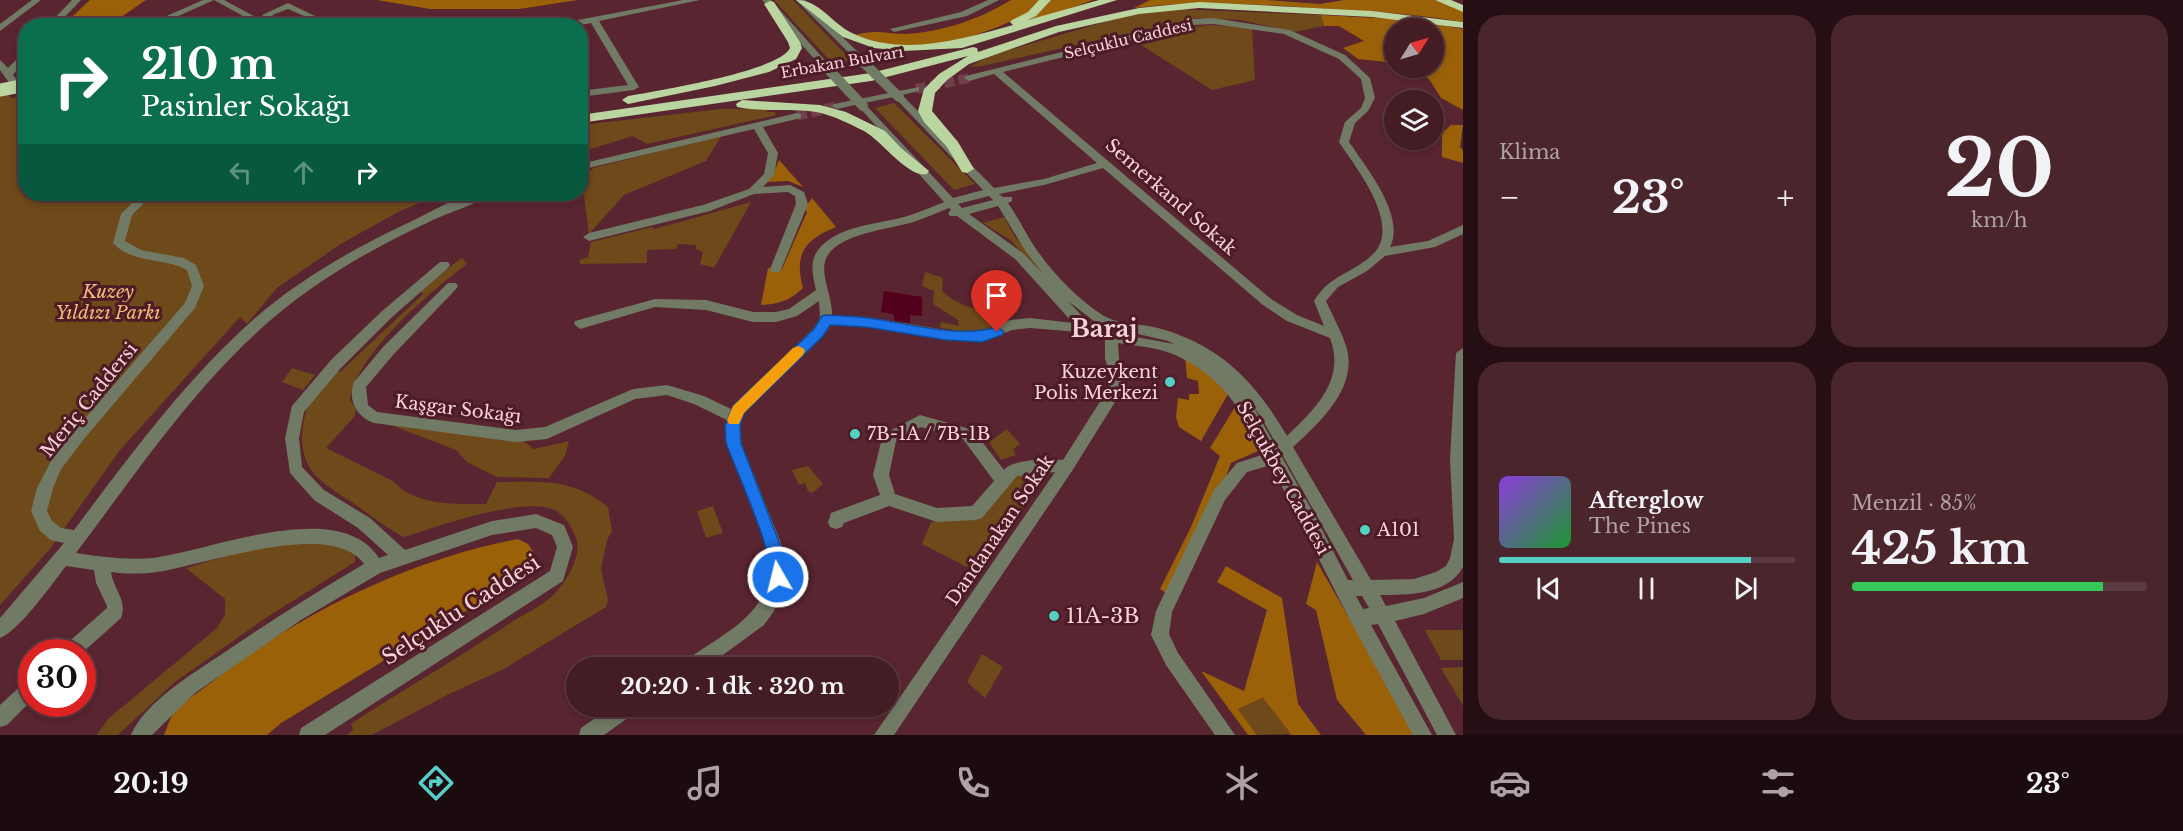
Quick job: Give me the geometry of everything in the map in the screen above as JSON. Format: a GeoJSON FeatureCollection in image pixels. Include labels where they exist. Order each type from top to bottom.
{"type":"FeatureCollection","features":[{"type":"Feature","properties":{"kind":"highway"},"geometry":{"type":"LineString","coordinates":[[801,0],[840,30],[867,42],[888,47],[909,48],[963,44],[1032,14],[1045,0]]}},
{"type":"Feature","properties":{"kind":"highway","name":"Erbakan Bulvarı"},"geometry":{"type":"LineString","coordinates":[[588,116],[607,110],[855,68],[963,44],[1111,0]]}},
{"type":"Feature","properties":{"kind":"highway","name":"Erbakan Bulvarı"},"geometry":{"type":"LineString","coordinates":[[588,109],[607,110],[871,77],[1056,29],[1115,11],[1138,0]]}},
{"type":"Feature","properties":{"kind":"highway"},"geometry":{"type":"LineString","coordinates":[[1281,0],[1327,0]]}},
{"type":"Feature","properties":{"kind":"highway"},"geometry":{"type":"LineString","coordinates":[[1440,0],[1463,9]]}},
{"type":"Feature","properties":{"kind":"highway"},"geometry":{"type":"LineString","coordinates":[[607,110],[775,66],[792,57],[796,48],[794,40],[776,17],[768,2]]}},
{"type":"Feature","properties":{"kind":"highway"},"geometry":{"type":"LineString","coordinates":[[968,169],[953,145],[929,119],[926,111],[929,92],[965,61],[1056,29],[1139,11],[1199,5],[1380,15],[1463,25]]}},
{"type":"Feature","properties":{"kind":"highway"},"geometry":{"type":"LineString","coordinates":[[0,90],[18,87]]}},
{"type":"Feature","properties":{"kind":"highway"},"geometry":{"type":"LineString","coordinates":[[0,99],[18,96]]}},
{"type":"Feature","properties":{"kind":"highway"},"geometry":{"type":"LineString","coordinates":[[607,110],[729,104],[820,109],[841,115],[880,134],[896,151],[922,171]]}},
{"type":"Feature","properties":{"kind":"street"},"geometry":{"type":"LineString","coordinates":[[0,28],[37,0]]}},
{"type":"Feature","properties":{"kind":"street"},"geometry":{"type":"LineString","coordinates":[[59,18],[77,0]]}},
{"type":"Feature","properties":{"kind":"street"},"geometry":{"type":"LineString","coordinates":[[167,18],[210,0]]}},
{"type":"Feature","properties":{"kind":"street"},"geometry":{"type":"LineString","coordinates":[[218,0],[253,18]]}},
{"type":"Feature","properties":{"kind":"street"},"geometry":{"type":"LineString","coordinates":[[588,20],[696,0]]}},
{"type":"Feature","properties":{"kind":"street","name":"Selçukbey Caddesi"},"geometry":{"type":"LineString","coordinates":[[801,0],[1001,202],[1042,265],[1102,329]]}},
{"type":"Feature","properties":{"kind":"street"},"geometry":{"type":"LineString","coordinates":[[894,29],[964,14],[994,0]]}},
{"type":"Feature","properties":{"kind":"street","name":"Selçukbey Caddesi"},"geometry":{"type":"LineString","coordinates":[[768,2],[955,208],[1019,256],[1080,322],[1174,349],[1210,368],[1227,382],[1279,452],[1365,587],[1446,735]]}},
{"type":"Feature","properties":{"kind":"street"},"geometry":{"type":"LineString","coordinates":[[258,18],[288,6],[316,18]]}},
{"type":"Feature","properties":{"kind":"street"},"geometry":{"type":"LineString","coordinates":[[0,16],[17,15]]}},
{"type":"Feature","properties":{"kind":"street"},"geometry":{"type":"LineString","coordinates":[[266,15],[271,18]]}},
{"type":"Feature","properties":{"kind":"street"},"geometry":{"type":"LineString","coordinates":[[307,18],[312,16]]}},
{"type":"Feature","properties":{"kind":"street"},"geometry":{"type":"LineString","coordinates":[[588,93],[634,87],[593,19]]}},
{"type":"Feature","properties":{"kind":"street","name":"Selçuklu Caddesi"},"geometry":{"type":"LineString","coordinates":[[969,78],[1193,22],[1213,21],[1263,27],[1287,32],[1311,42],[1342,57],[1365,78],[1370,98],[1365,109],[1350,122],[1344,142],[1370,183],[1387,218],[1389,240],[1384,252]]}},
{"type":"Feature","properties":{"kind":"street"},"geometry":{"type":"LineString","coordinates":[[0,63],[18,89]]}},
{"type":"Feature","properties":{"kind":"street"},"geometry":{"type":"LineString","coordinates":[[8,75],[18,63]]}},
{"type":"Feature","properties":{"kind":"street","name":"Semerkand Sokak"},"geometry":{"type":"LineString","coordinates":[[996,71],[1268,302],[1292,318],[1333,334]]}},
{"type":"Feature","properties":{"kind":"street"},"geometry":{"type":"LineString","coordinates":[[837,106],[916,89]]}},
{"type":"Feature","properties":{"kind":"street"},"geometry":{"type":"LineString","coordinates":[[588,165],[797,116]]}},
{"type":"Feature","properties":{"kind":"street"},"geometry":{"type":"LineString","coordinates":[[753,191],[769,175],[773,153],[757,126]]}},
{"type":"Feature","properties":{"kind":"street"},"geometry":{"type":"LineString","coordinates":[[955,208],[966,197],[1047,181],[1106,163]]}},
{"type":"Feature","properties":{"kind":"street"},"geometry":{"type":"LineString","coordinates":[[704,657],[758,619],[768,606],[778,577],[778,560],[773,543],[734,443],[732,426],[738,410],[818,332],[826,320],[828,312],[819,279],[818,262],[824,250],[841,238],[916,217],[955,208],[1001,202],[1047,181]]}},
{"type":"Feature","properties":{"kind":"street"},"geometry":{"type":"LineString","coordinates":[[589,237],[715,206],[753,191],[790,188],[800,194],[802,204],[776,269]]}},
{"type":"Feature","properties":{"kind":"street","name":"Meriç Caddersi"},"geometry":{"type":"LineString","coordinates":[[77,538],[57,535],[46,526],[39,511],[45,488],[56,465],[191,305],[198,286],[192,268],[180,261],[138,254],[119,243],[122,226],[129,209],[139,201]]}},
{"type":"Feature","properties":{"kind":"street"},"geometry":{"type":"LineString","coordinates":[[0,630],[34,594],[191,393],[282,303],[354,255],[416,222],[466,201]]}},
{"type":"Feature","properties":{"kind":"street"},"geometry":{"type":"LineString","coordinates":[[1226,735],[1172,659],[1160,635],[1164,611],[1219,495],[1242,467],[1279,452],[1326,406],[1339,381],[1341,352],[1320,301],[1327,288],[1366,267],[1384,252],[1431,244],[1463,229]]}},
{"type":"Feature","properties":{"kind":"street"},"geometry":{"type":"LineString","coordinates":[[402,558],[364,523],[319,495],[295,469],[292,438],[297,410],[336,364],[386,315],[444,265]]}},
{"type":"Feature","properties":{"kind":"street","name":"Kaşgar Sokağı"},"geometry":{"type":"LineString","coordinates":[[452,286],[388,351],[359,386],[361,408],[374,417],[516,436],[547,433],[633,394],[667,390],[699,400],[735,417]]}},
{"type":"Feature","properties":{"kind":"street"},"geometry":{"type":"LineString","coordinates":[[580,324],[655,303],[706,305],[753,317],[776,317],[793,313],[824,291]]}},
{"type":"Feature","properties":{"kind":"street"},"geometry":{"type":"LineString","coordinates":[[826,320],[866,322],[946,335],[982,337],[1010,325],[1030,323],[1102,329]]}},
{"type":"Feature","properties":{"kind":"street","name":"Selçukbey Caddesi"},"geometry":{"type":"LineString","coordinates":[[1102,329],[1112,326],[1155,332],[1181,340],[1217,359],[1249,388],[1358,618],[1423,735]]}},
{"type":"Feature","properties":{"kind":"street","name":"Dandanakan Sokak"},"geometry":{"type":"LineString","coordinates":[[883,735],[1066,467],[1115,390],[1117,374],[1102,329]]}},
{"type":"Feature","properties":{"kind":"street"},"geometry":{"type":"LineString","coordinates":[[1344,588],[1414,587],[1441,578],[1452,571],[1458,560],[1462,538],[1457,459],[1463,353]]}},
{"type":"Feature","properties":{"kind":"street"},"geometry":{"type":"LineString","coordinates":[[889,499],[881,475],[889,438],[920,421],[968,434],[1008,475]]}},
{"type":"Feature","properties":{"kind":"street"},"geometry":{"type":"LineString","coordinates":[[836,522],[837,518],[859,508],[889,499],[937,515],[976,513],[1008,475],[1051,465],[1066,467]]}},
{"type":"Feature","properties":{"kind":"street","name":"Selçuklu Caddesi"},"geometry":{"type":"LineString","coordinates":[[140,735],[153,719],[189,687],[295,614],[375,567],[492,528],[536,521],[558,530],[565,547],[557,576],[308,735]]}},
{"type":"Feature","properties":{"kind":"street"},"geometry":{"type":"LineString","coordinates":[[62,558],[104,564],[155,565],[252,543],[305,537],[352,543],[362,549],[375,567]]}},
{"type":"Feature","properties":{"kind":"street"},"geometry":{"type":"LineString","coordinates":[[85,639],[115,612],[115,604],[102,577],[104,564]]}},
{"type":"Feature","properties":{"kind":"street"},"geometry":{"type":"LineString","coordinates":[[1358,618],[1404,613],[1463,590]]}},
{"type":"Feature","properties":{"kind":"street"},"geometry":{"type":"LineString","coordinates":[[0,718],[18,701]]}},
{"type":"Feature","properties":{"kind":"street"},"geometry":{"type":"LineString","coordinates":[[588,735],[614,717]]}},
{"type":"Feature","properties":{"kind":"green space"},"geometry":{"type":"Polygon","coordinates":[[[774,0],[793,0],[851,60],[833,64],[774,0]]]}},
{"type":"Feature","properties":{"kind":"green space"},"geometry":{"type":"Polygon","coordinates":[[[1175,9],[1321,15],[1324,26],[1295,32],[1241,20],[1197,18],[969,67],[992,55],[1128,15],[1175,9]]]}},
{"type":"Feature","properties":{"kind":"green space"},"geometry":{"type":"Polygon","coordinates":[[[1211,25],[1252,28],[1255,80],[1212,90],[1133,40],[1183,28],[1211,25]]]}},
{"type":"Feature","properties":{"kind":"green space","name":"Kuzey Yıldızı Parkı"},"geometry":{"type":"Polygon","coordinates":[[[0,86],[11,98],[18,97],[18,201],[424,201],[398,212],[339,245],[277,288],[247,324],[240,317],[120,450],[49,550],[0,605],[0,86]]]}},
{"type":"Feature","properties":{"kind":"green space"},"geometry":{"type":"Polygon","coordinates":[[[894,103],[975,184],[954,190],[875,108],[894,103]]]}},
{"type":"Feature","properties":{"kind":"green space"},"geometry":{"type":"Polygon","coordinates":[[[721,109],[767,109],[767,112],[775,112],[776,115],[647,144],[633,136],[588,150],[588,124],[721,109]]]}},
{"type":"Feature","properties":{"kind":"green space"},"geometry":{"type":"Polygon","coordinates":[[[721,136],[706,161],[624,195],[589,234],[585,201],[588,201],[588,174],[593,168],[721,136]]]}},
{"type":"Feature","properties":{"kind":"green space"},"geometry":{"type":"Polygon","coordinates":[[[751,202],[714,268],[700,264],[703,252],[696,249],[696,245],[678,244],[676,249],[647,250],[647,263],[580,264],[579,260],[588,257],[591,242],[652,227],[655,229],[751,202]]]}},
{"type":"Feature","properties":{"kind":"green space"},"geometry":{"type":"Polygon","coordinates":[[[1004,217],[1015,237],[1068,296],[1066,298],[1010,240],[983,223],[1004,217]]]}},
{"type":"Feature","properties":{"kind":"green space"},"geometry":{"type":"Polygon","coordinates":[[[462,258],[467,264],[415,307],[380,344],[366,363],[355,382],[350,400],[356,409],[354,417],[326,448],[393,481],[412,495],[436,502],[486,504],[497,482],[556,483],[581,490],[594,497],[608,507],[612,531],[607,540],[601,569],[608,600],[606,607],[502,670],[451,693],[372,735],[347,735],[353,730],[351,724],[547,600],[565,580],[576,559],[577,544],[571,527],[558,512],[545,507],[527,506],[505,509],[404,537],[322,481],[313,472],[304,455],[302,435],[305,414],[318,390],[334,371],[340,372],[423,294],[419,290],[462,258]]]}},
{"type":"Feature","properties":{"kind":"green space"},"geometry":{"type":"Polygon","coordinates":[[[925,272],[943,278],[942,291],[955,301],[1001,317],[987,329],[980,331],[966,332],[940,328],[941,322],[959,326],[958,320],[933,304],[934,291],[922,286],[925,272]]]}},
{"type":"Feature","properties":{"kind":"green space"},"geometry":{"type":"Polygon","coordinates":[[[292,368],[315,375],[303,390],[282,382],[292,368]]]}},
{"type":"Feature","properties":{"kind":"green space"},"geometry":{"type":"Polygon","coordinates":[[[378,420],[522,440],[534,449],[569,441],[565,456],[549,478],[497,477],[467,462],[456,450],[378,420]]]}},
{"type":"Feature","properties":{"kind":"green space"},"geometry":{"type":"Polygon","coordinates":[[[1007,429],[1020,444],[1013,449],[1016,455],[1001,460],[989,442],[1007,429]]]}},
{"type":"Feature","properties":{"kind":"green space"},"geometry":{"type":"Polygon","coordinates":[[[808,466],[823,484],[812,493],[808,491],[805,483],[799,485],[792,470],[808,466]]]}},
{"type":"Feature","properties":{"kind":"green space"},"geometry":{"type":"Polygon","coordinates":[[[1040,470],[1046,475],[994,552],[982,545],[967,567],[922,544],[931,522],[979,515],[1015,474],[1040,470]]]}},
{"type":"Feature","properties":{"kind":"green space"},"geometry":{"type":"Polygon","coordinates":[[[713,506],[723,533],[706,538],[697,511],[713,506]]]}},
{"type":"Feature","properties":{"kind":"green space"},"geometry":{"type":"Polygon","coordinates":[[[300,539],[337,543],[355,553],[355,562],[264,619],[175,682],[118,735],[97,735],[108,719],[216,629],[225,615],[225,599],[186,568],[246,550],[300,539]]]}},
{"type":"Feature","properties":{"kind":"green space"},"geometry":{"type":"Polygon","coordinates":[[[1425,630],[1463,630],[1463,660],[1441,660],[1425,630]]]}},
{"type":"Feature","properties":{"kind":"green space"},"geometry":{"type":"Polygon","coordinates":[[[982,654],[1003,667],[985,698],[967,682],[982,654]]]}},
{"type":"Feature","properties":{"kind":"green space"},"geometry":{"type":"Polygon","coordinates":[[[1463,667],[1463,706],[1441,668],[1463,667]]]}},
{"type":"Feature","properties":{"kind":"green space"},"geometry":{"type":"Polygon","coordinates":[[[1264,698],[1291,734],[1257,735],[1238,709],[1264,698]]]}},
{"type":"Feature","properties":{"kind":"shaded area"},"geometry":{"type":"Polygon","coordinates":[[[90,0],[146,0],[120,18],[71,18],[90,0]]]}},
{"type":"Feature","properties":{"kind":"shaded area"},"geometry":{"type":"Polygon","coordinates":[[[377,0],[578,0],[519,9],[430,9],[377,0]]]}},
{"type":"Feature","properties":{"kind":"shaded area"},"geometry":{"type":"Polygon","coordinates":[[[1011,0],[1040,0],[1030,12],[1021,17],[988,31],[950,42],[932,45],[894,45],[855,35],[869,32],[905,34],[933,31],[974,19],[1011,0]]]}},
{"type":"Feature","properties":{"kind":"shaded area"},"geometry":{"type":"Polygon","coordinates":[[[1050,0],[1093,0],[1034,22],[1030,20],[1050,0]]]}},
{"type":"Feature","properties":{"kind":"shaded area"},"geometry":{"type":"Polygon","coordinates":[[[1150,0],[1265,0],[1320,4],[1344,0],[1435,0],[1463,11],[1463,22],[1425,16],[1246,4],[1201,3],[1134,8],[1150,0]]]}},
{"type":"Feature","properties":{"kind":"shaded area"},"geometry":{"type":"Polygon","coordinates":[[[1321,15],[1384,18],[1384,62],[1358,59],[1343,48],[1364,41],[1339,26],[1324,26],[1321,15]]]}},
{"type":"Feature","properties":{"kind":"shaded area"},"geometry":{"type":"Polygon","coordinates":[[[1444,26],[1463,29],[1463,110],[1444,100],[1444,90],[1436,90],[1427,78],[1444,78],[1444,26]]]}},
{"type":"Feature","properties":{"kind":"shaded area"},"geometry":{"type":"Polygon","coordinates":[[[1451,125],[1463,125],[1460,147],[1463,150],[1463,163],[1442,157],[1444,131],[1451,125]]]}},
{"type":"Feature","properties":{"kind":"shaded area"},"geometry":{"type":"Polygon","coordinates":[[[779,160],[803,187],[788,181],[766,182],[779,160]]]}},
{"type":"Feature","properties":{"kind":"shaded area"},"geometry":{"type":"Polygon","coordinates":[[[812,198],[836,227],[816,237],[804,250],[800,266],[803,288],[784,301],[761,305],[768,268],[782,269],[807,212],[804,209],[812,198]]]}},
{"type":"Feature","properties":{"kind":"shaded area"},"geometry":{"type":"Polygon","coordinates":[[[884,291],[922,297],[922,316],[910,315],[910,323],[895,321],[893,314],[881,312],[884,291]]]}},
{"type":"Feature","properties":{"kind":"shaded area"},"geometry":{"type":"Polygon","coordinates":[[[1185,355],[1203,367],[1228,394],[1201,441],[1179,427],[1176,417],[1178,398],[1189,400],[1189,394],[1199,394],[1198,381],[1187,378],[1185,355]]]}},
{"type":"Feature","properties":{"kind":"shaded area"},"geometry":{"type":"Polygon","coordinates":[[[1235,407],[1260,450],[1231,463],[1219,495],[1171,596],[1160,589],[1191,527],[1220,456],[1210,448],[1235,407]]]}},
{"type":"Feature","properties":{"kind":"shaded area"},"geometry":{"type":"Polygon","coordinates":[[[518,539],[528,544],[534,553],[531,566],[466,611],[281,723],[267,735],[164,735],[173,714],[185,702],[242,659],[316,614],[395,576],[477,548],[518,539]]]}},
{"type":"Feature","properties":{"kind":"shaded area"},"geometry":{"type":"Polygon","coordinates":[[[1317,562],[1416,735],[1366,735],[1337,700],[1316,610],[1306,604],[1317,562]]]}},
{"type":"Feature","properties":{"kind":"shaded area"},"geometry":{"type":"Polygon","coordinates":[[[1226,566],[1282,598],[1298,704],[1321,735],[1289,735],[1291,734],[1263,698],[1238,709],[1257,735],[1248,735],[1201,671],[1244,691],[1267,610],[1217,582],[1226,566]]]}},
{"type":"Feature","properties":{"kind":"tunnel"},"geometry":{"type":"LineString","coordinates":[[916,89],[969,78]]}},
{"type":"Feature","properties":{"kind":"tunnel"},"geometry":{"type":"LineString","coordinates":[[797,116],[837,106]]}},
{"type":"Feature","properties":{"kind":"slow traffic"},"geometry":{"type":"LineString","coordinates":[[734,420],[738,410],[798,351]]}},
{"type":"Feature","properties":{"kind":"place","name":"Kuzeykent Polis Merkezi"},"geometry":{"type":"Point","coordinates":[1170,382]}},
{"type":"Feature","properties":{"kind":"place","name":"7B-1A / 7B-1B"},"geometry":{"type":"Point","coordinates":[855,434]}},
{"type":"Feature","properties":{"kind":"place","name":"A101"},"geometry":{"type":"Point","coordinates":[1365,530]}},
{"type":"Feature","properties":{"kind":"place","name":"11A-3B"},"geometry":{"type":"Point","coordinates":[1054,616]}},
{"type":"Feature","properties":{"kind":"district","name":"Baraj"},"geometry":{"type":"Point","coordinates":[1104,328]}},
{"type":"Feature","properties":{"kind":"route"},"geometry":{"type":"LineString","coordinates":[[778,577],[778,560],[773,543],[732,435],[732,426],[738,410],[823,327],[826,320],[866,322],[946,335],[982,337],[997,332]]}}]}
